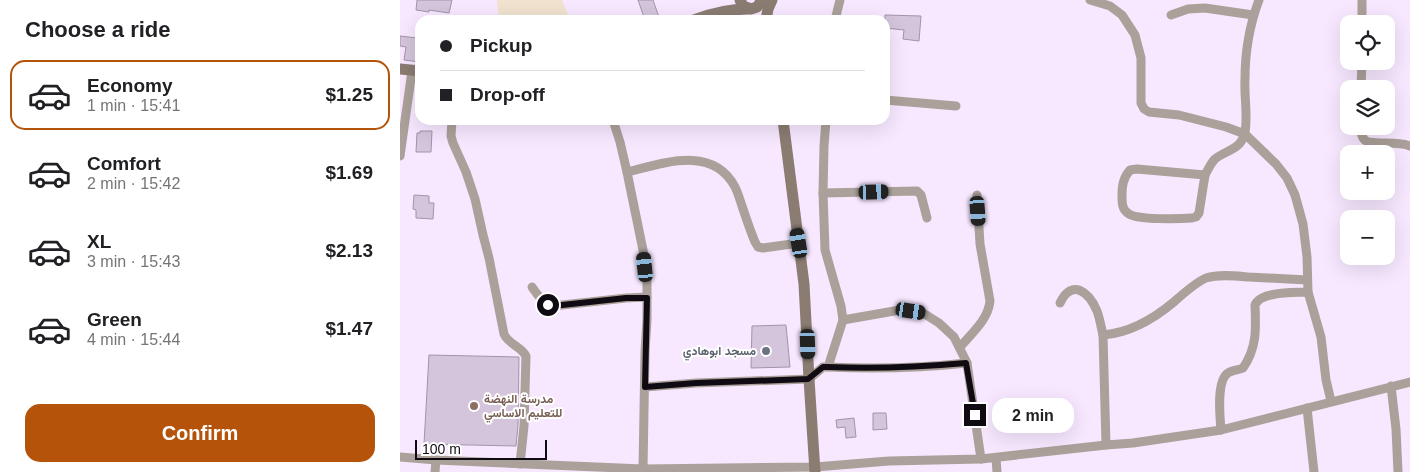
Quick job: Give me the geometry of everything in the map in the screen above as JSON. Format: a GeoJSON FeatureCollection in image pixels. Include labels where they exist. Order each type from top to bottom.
{"type":"FeatureCollection","features":[{"type":"Feature","properties":{"kind":"street"},"geometry":{"type":"LineString","coordinates":[[706,15],[732,0]]}},
{"type":"Feature","properties":{"kind":"street"},"geometry":{"type":"LineString","coordinates":[[740,0],[743,6],[750,9],[754,15]]}},
{"type":"Feature","properties":{"kind":"street"},"geometry":{"type":"LineString","coordinates":[[836,15],[840,0]]}},
{"type":"Feature","properties":{"kind":"street"},"geometry":{"type":"LineString","coordinates":[[1090,0],[1110,6],[1122,14],[1135,34],[1141,58],[1141,103],[1144,108],[1149,112],[1179,116],[1244,134],[1276,164],[1287,178],[1295,195],[1303,224],[1307,257],[1308,292],[1321,337],[1326,380],[1331,401]]}},
{"type":"Feature","properties":{"kind":"street"},"geometry":{"type":"LineString","coordinates":[[1205,176],[1137,169],[1130,170],[1122,184],[1122,205],[1130,216],[1164,219],[1192,218],[1199,213],[1205,176],[1209,167],[1216,158],[1237,147],[1244,134],[1246,108],[1244,78],[1250,30],[1259,0]]}},
{"type":"Feature","properties":{"kind":"street"},"geometry":{"type":"LineString","coordinates":[[1362,0],[1362,15]]}},
{"type":"Feature","properties":{"kind":"street"},"geometry":{"type":"LineString","coordinates":[[706,15],[734,9],[750,9],[757,7],[765,1]]}},
{"type":"Feature","properties":{"kind":"street"},"geometry":{"type":"LineString","coordinates":[[765,1],[765,15]]}},
{"type":"Feature","properties":{"kind":"street"},"geometry":{"type":"LineString","coordinates":[[1171,15],[1188,9],[1205,8],[1253,15]]}},
{"type":"Feature","properties":{"kind":"street"},"geometry":{"type":"LineString","coordinates":[[400,156],[410,70]]}},
{"type":"Feature","properties":{"kind":"street"},"geometry":{"type":"LineString","coordinates":[[890,100],[956,106]]}},
{"type":"Feature","properties":{"kind":"street"},"geometry":{"type":"LineString","coordinates":[[452,125],[451,136],[475,199],[504,334],[508,341],[521,349],[526,356],[524,426],[520,464]]}},
{"type":"Feature","properties":{"kind":"street"},"geometry":{"type":"LineString","coordinates":[[615,125],[627,172],[644,255],[647,298],[643,469]]}},
{"type":"Feature","properties":{"kind":"street"},"geometry":{"type":"LineString","coordinates":[[784,125],[806,309],[808,379],[815,470]]}},
{"type":"Feature","properties":{"kind":"street"},"geometry":{"type":"LineString","coordinates":[[826,125],[823,193],[825,250],[841,306],[843,320],[828,367]]}},
{"type":"Feature","properties":{"kind":"street"},"geometry":{"type":"LineString","coordinates":[[1362,135],[1367,142],[1402,143],[1410,146]]}},
{"type":"Feature","properties":{"kind":"street"},"geometry":{"type":"LineString","coordinates":[[627,172],[665,162],[688,160],[707,162],[722,169],[736,188],[758,247],[799,243]]}},
{"type":"Feature","properties":{"kind":"street"},"geometry":{"type":"LineString","coordinates":[[823,193],[917,191],[921,195],[927,218]]}},
{"type":"Feature","properties":{"kind":"street"},"geometry":{"type":"LineString","coordinates":[[960,347],[986,317],[990,309],[980,244],[977,195]]}},
{"type":"Feature","properties":{"kind":"street"},"geometry":{"type":"LineString","coordinates":[[1103,334],[1123,332],[1151,318],[1166,309],[1206,278],[1234,276],[1307,280]]}},
{"type":"Feature","properties":{"kind":"street"},"geometry":{"type":"LineString","coordinates":[[532,287],[540,299],[553,306],[626,298],[647,298]]}},
{"type":"Feature","properties":{"kind":"street"},"geometry":{"type":"LineString","coordinates":[[1060,303],[1063,296],[1070,290],[1077,289],[1084,292],[1097,310],[1103,334],[1106,445]]}},
{"type":"Feature","properties":{"kind":"street"},"geometry":{"type":"LineString","coordinates":[[1221,430],[1222,384],[1226,375],[1243,368],[1251,353],[1256,340],[1256,302],[1266,296],[1308,292]]}},
{"type":"Feature","properties":{"kind":"street"},"geometry":{"type":"LineString","coordinates":[[843,320],[900,310],[923,313],[939,323],[954,337],[966,363],[981,459]]}},
{"type":"Feature","properties":{"kind":"street"},"geometry":{"type":"LineString","coordinates":[[645,387],[714,382],[808,379],[823,367],[938,366],[966,363]]}},
{"type":"Feature","properties":{"kind":"street"},"geometry":{"type":"LineString","coordinates":[[400,457],[586,469],[815,470],[889,460],[996,458],[1133,443],[1221,430],[1410,382]]}},
{"type":"Feature","properties":{"kind":"street"},"geometry":{"type":"LineString","coordinates":[[1391,386],[1398,472]]}},
{"type":"Feature","properties":{"kind":"street"},"geometry":{"type":"LineString","coordinates":[[1307,408],[1314,472]]}},
{"type":"Feature","properties":{"kind":"street"},"geometry":{"type":"LineString","coordinates":[[996,458],[996,472]]}},
{"type":"Feature","properties":{"kind":"street"},"geometry":{"type":"LineString","coordinates":[[435,472],[436,460]]}},
{"type":"Feature","properties":{"kind":"shaded area"},"geometry":{"type":"Polygon","coordinates":[[[497,0],[562,0],[568,15],[498,15],[497,0]]]}},
{"type":"Feature","properties":{"kind":"building"},"geometry":{"type":"Polygon","coordinates":[[[417,0],[452,0],[449,13],[416,10],[417,0]]]}},
{"type":"Feature","properties":{"kind":"building"},"geometry":{"type":"Polygon","coordinates":[[[638,0],[653,0],[658,15],[643,15],[638,0]]]}},
{"type":"Feature","properties":{"kind":"building"},"geometry":{"type":"Polygon","coordinates":[[[890,15],[921,16],[919,41],[903,39],[904,30],[890,29],[890,15]]]}},
{"type":"Feature","properties":{"kind":"building"},"geometry":{"type":"Polygon","coordinates":[[[400,36],[415,38],[415,61],[404,60],[406,47],[400,46],[400,36]]]}},
{"type":"Feature","properties":{"kind":"building"},"geometry":{"type":"Polygon","coordinates":[[[420,131],[432,131],[431,152],[416,152],[417,133],[420,133],[420,131]]]}},
{"type":"Feature","properties":{"kind":"building"},"geometry":{"type":"Polygon","coordinates":[[[414,195],[429,196],[429,203],[434,203],[433,219],[416,218],[416,210],[413,209],[414,195]]]}},
{"type":"Feature","properties":{"kind":"building"},"geometry":{"type":"Polygon","coordinates":[[[786,325],[790,367],[751,368],[752,326],[786,325]]]}},
{"type":"Feature","properties":{"kind":"building"},"geometry":{"type":"Polygon","coordinates":[[[429,355],[519,357],[516,446],[424,444],[429,355]]]}},
{"type":"Feature","properties":{"kind":"building"},"geometry":{"type":"Polygon","coordinates":[[[873,413],[886,413],[887,429],[873,430],[873,413]]]}},
{"type":"Feature","properties":{"kind":"building"},"geometry":{"type":"Polygon","coordinates":[[[854,418],[856,437],[846,438],[845,427],[837,428],[836,420],[854,418]]]}},
{"type":"Feature","properties":{"kind":"place","name":"مسجد ابوهادي"},"geometry":{"type":"Point","coordinates":[766,351]}},
{"type":"Feature","properties":{"kind":"place","name":"مدرسة النهضة للتعليم الاساسي"},"geometry":{"type":"Point","coordinates":[474,406]}},
{"type":"Feature","properties":{"kind":"route"},"geometry":{"type":"LineString","coordinates":[[548,305],[647,298],[645,387],[808,379],[823,367],[938,366],[966,363],[975,415]]}}]}
